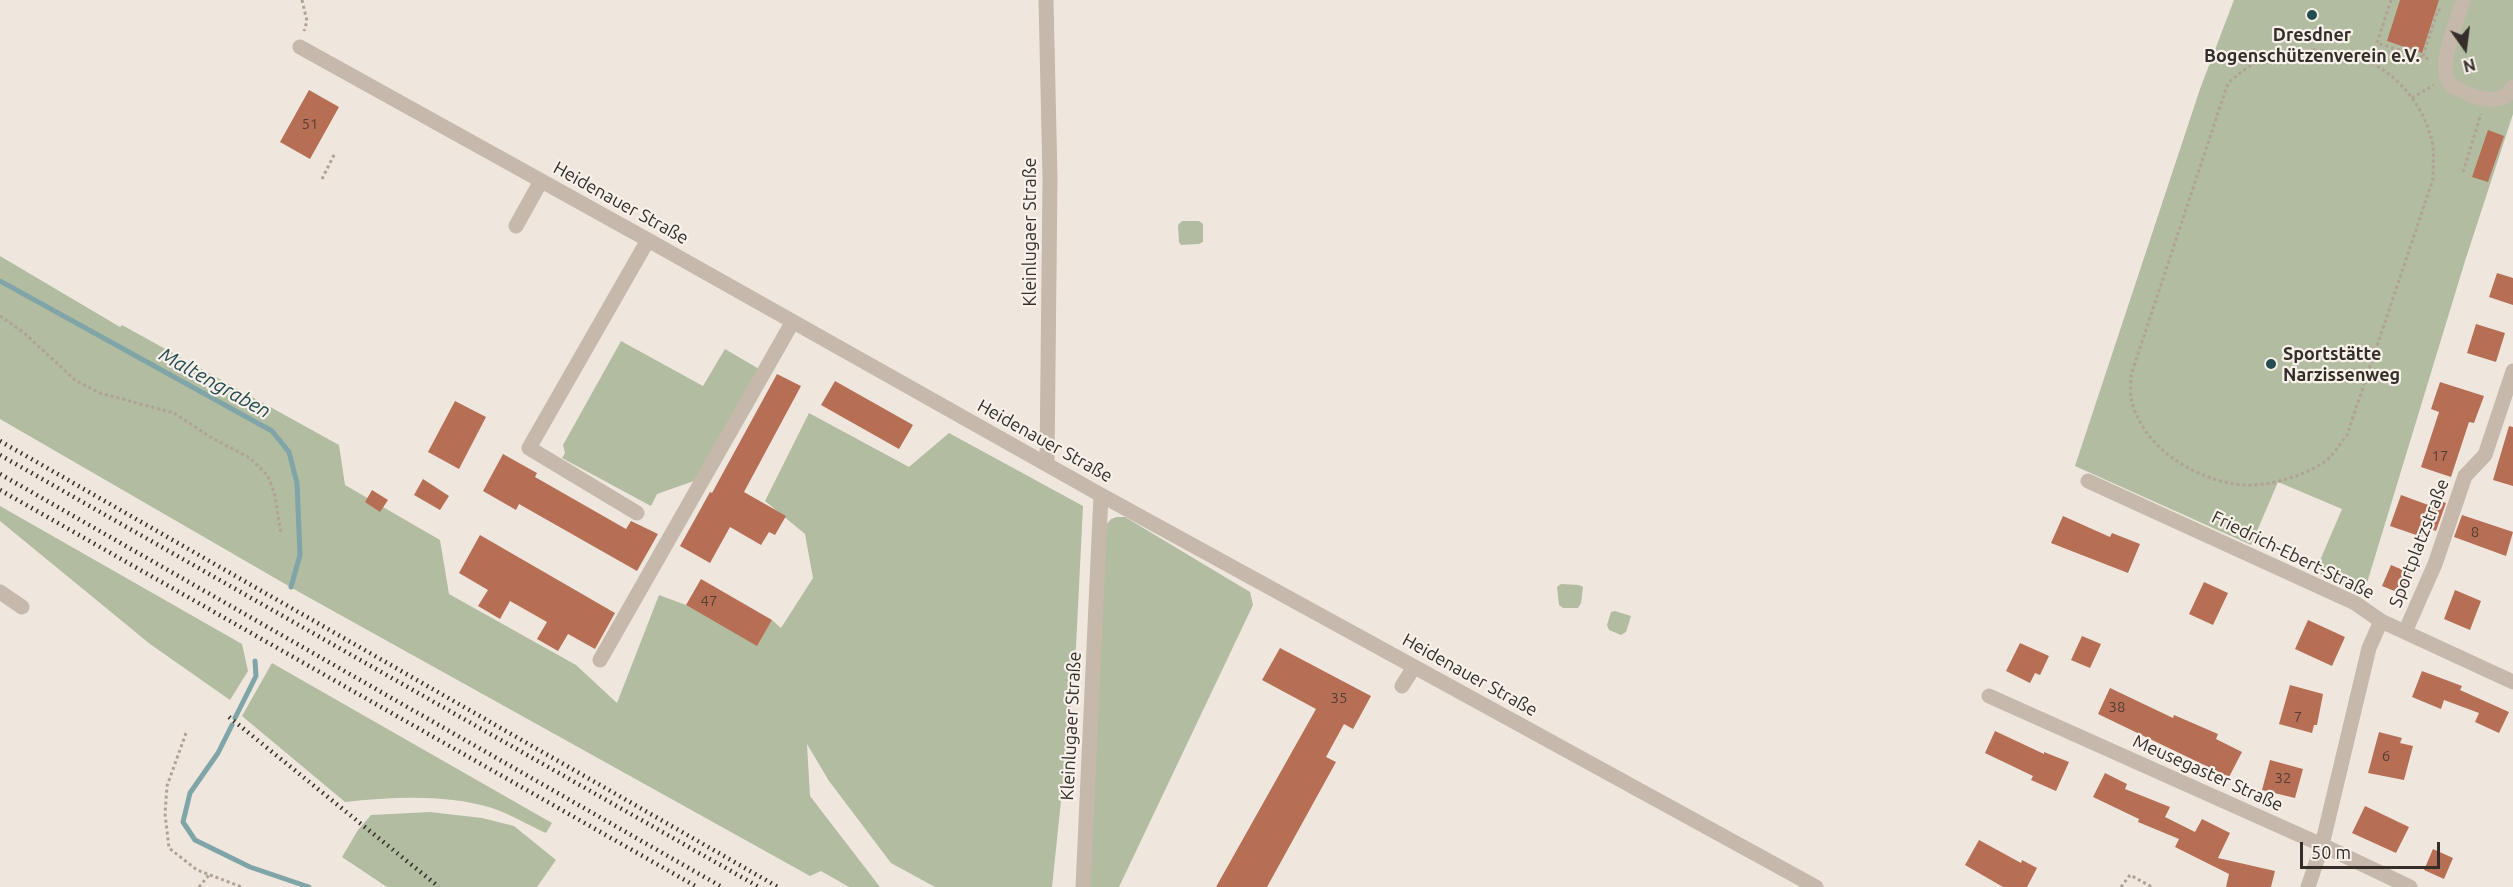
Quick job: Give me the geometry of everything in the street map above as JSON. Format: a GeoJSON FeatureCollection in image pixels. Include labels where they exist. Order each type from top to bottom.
{"type":"FeatureCollection","features":[{"type":"Feature","properties":{"kind":"street","name":"Kleinlugaer Straße"},"geometry":{"type":"LineString","coordinates":[[1046,0],[1050,178],[1047,463]]}},
{"type":"Feature","properties":{"kind":"street"},"geometry":{"type":"LineString","coordinates":[[2463,0],[2446,71],[2453,88],[2485,100],[2495,100],[2505,97],[2513,87]]}},
{"type":"Feature","properties":{"kind":"street","name":"Heidenauer Straße"},"geometry":{"type":"LineString","coordinates":[[300,47],[1101,495],[1815,887]]}},
{"type":"Feature","properties":{"kind":"street"},"geometry":{"type":"LineString","coordinates":[[516,226],[541,181]]}},
{"type":"Feature","properties":{"kind":"street"},"geometry":{"type":"LineString","coordinates":[[637,513],[529,448],[648,240]]}},
{"type":"Feature","properties":{"kind":"street"},"geometry":{"type":"LineString","coordinates":[[600,660],[792,323]]}},
{"type":"Feature","properties":{"kind":"street","name":"Sportplatzstraße"},"geometry":{"type":"LineString","coordinates":[[2405,632],[2435,564],[2465,476],[2485,455],[2513,372]]}},
{"type":"Feature","properties":{"kind":"street","name":"Friedrich-Ebert-Straße"},"geometry":{"type":"LineString","coordinates":[[2088,481],[2355,603],[2381,621],[2513,682]]}},
{"type":"Feature","properties":{"kind":"street","name":"Kleinlugaer Straße"},"geometry":{"type":"LineString","coordinates":[[1083,887],[1101,495]]}},
{"type":"Feature","properties":{"kind":"street"},"geometry":{"type":"LineString","coordinates":[[0,592],[22,607]]}},
{"type":"Feature","properties":{"kind":"street","name":"Sportplatzstraße"},"geometry":{"type":"LineString","coordinates":[[2308,887],[2322,845],[2368,648],[2381,621]]}},
{"type":"Feature","properties":{"kind":"street"},"geometry":{"type":"LineString","coordinates":[[1402,686],[1414,667]]}},
{"type":"Feature","properties":{"kind":"street","name":"Meusegaster Straße"},"geometry":{"type":"LineString","coordinates":[[1989,696],[2322,845],[2410,887]]}},
{"type":"Feature","properties":{"kind":"path"},"geometry":{"type":"LineString","coordinates":[[300,47],[308,21],[302,0]]}},
{"type":"Feature","properties":{"kind":"path"},"geometry":{"type":"LineString","coordinates":[[2391,0],[2378,43],[2446,71],[2412,98]]}},
{"type":"Feature","properties":{"kind":"path"},"geometry":{"type":"LineString","coordinates":[[2314,50],[2347,54],[2379,68],[2399,81],[2412,98],[2421,108],[2433,147],[2433,179],[2347,435],[2325,462],[2296,475],[2261,484],[2237,485],[2212,479],[2183,466],[2160,447],[2140,423],[2131,396],[2131,375],[2228,83],[2251,63],[2278,54],[2314,50]]}},
{"type":"Feature","properties":{"kind":"path"},"geometry":{"type":"LineString","coordinates":[[2463,172],[2485,100]]}},
{"type":"Feature","properties":{"kind":"path"},"geometry":{"type":"LineString","coordinates":[[322,179],[335,153]]}},
{"type":"Feature","properties":{"kind":"path"},"geometry":{"type":"LineString","coordinates":[[0,316],[22,332],[75,380],[100,393],[174,413],[212,438],[250,458],[268,476],[274,492],[280,533]]}},
{"type":"Feature","properties":{"kind":"path"},"geometry":{"type":"LineString","coordinates":[[186,733],[167,786],[165,814],[169,848],[197,870],[242,887]]}},
{"type":"Feature","properties":{"kind":"path"},"geometry":{"type":"LineString","coordinates":[[199,887],[209,875]]}},
{"type":"Feature","properties":{"kind":"path"},"geometry":{"type":"LineString","coordinates":[[2121,887],[2130,875],[2152,887]]}},
{"type":"Feature","properties":{"kind":"green space","name":"Sportstätte Narzissenweg"},"geometry":{"type":"Polygon","coordinates":[[[2234,0],[2513,0],[2513,114],[2465,261],[2363,596],[2315,572],[2342,509],[2278,482],[2251,545],[2075,466],[2200,89],[2234,0]]]}},
{"type":"Feature","properties":{"kind":"green space"},"geometry":{"type":"Polygon","coordinates":[[[1182,221],[1199,221],[1203,224],[1203,242],[1181,245],[1178,225],[1182,221]]]}},
{"type":"Feature","properties":{"kind":"green space"},"geometry":{"type":"Polygon","coordinates":[[[0,256],[120,327],[122,325],[339,445],[345,485],[440,540],[449,594],[576,665],[617,703],[659,595],[686,605],[757,645],[772,620],[781,628],[813,578],[805,534],[765,501],[809,413],[909,467],[949,433],[1083,506],[1075,667],[1052,887],[935,887],[891,863],[829,781],[807,744],[810,796],[880,887],[849,887],[821,871],[810,876],[299,592],[0,419],[0,256]]]}},
{"type":"Feature","properties":{"kind":"green space"},"geometry":{"type":"Polygon","coordinates":[[[621,341],[703,386],[725,349],[759,369],[694,481],[657,494],[651,506],[562,458],[565,453],[563,445],[621,341]]]}},
{"type":"Feature","properties":{"kind":"green space"},"geometry":{"type":"Polygon","coordinates":[[[0,506],[242,644],[248,671],[230,700],[150,644],[0,521],[0,506]]]}},
{"type":"Feature","properties":{"kind":"green space"},"geometry":{"type":"Polygon","coordinates":[[[1125,517],[1250,592],[1253,605],[1119,887],[1090,887],[1106,525],[1111,519],[1125,517]]]}},
{"type":"Feature","properties":{"kind":"green space"},"geometry":{"type":"Polygon","coordinates":[[[1561,584],[1583,587],[1578,608],[1563,608],[1559,605],[1557,587],[1561,584]]]}},
{"type":"Feature","properties":{"kind":"green space"},"geometry":{"type":"Polygon","coordinates":[[[1611,612],[1631,616],[1626,632],[1621,635],[1609,630],[1607,625],[1611,612]]]}},
{"type":"Feature","properties":{"kind":"green space"},"geometry":{"type":"Polygon","coordinates":[[[272,663],[552,823],[546,833],[506,813],[456,800],[400,798],[345,802],[242,716],[272,663]]]}},
{"type":"Feature","properties":{"kind":"green space"},"geometry":{"type":"Polygon","coordinates":[[[430,812],[482,818],[514,826],[556,860],[537,887],[387,887],[342,857],[358,830],[371,815],[430,812]]]}},
{"type":"Feature","properties":{"kind":"building"},"geometry":{"type":"Polygon","coordinates":[[[2400,0],[2439,0],[2422,53],[2387,41],[2400,0]]]}},
{"type":"Feature","properties":{"kind":"building"},"geometry":{"type":"Polygon","coordinates":[[[309,90],[339,107],[310,159],[280,142],[309,90]]]}},
{"type":"Feature","properties":{"kind":"building"},"geometry":{"type":"Polygon","coordinates":[[[2488,130],[2504,136],[2488,182],[2472,177],[2488,130]]]}},
{"type":"Feature","properties":{"kind":"building"},"geometry":{"type":"Polygon","coordinates":[[[2497,273],[2513,278],[2513,305],[2489,297],[2497,273]]]}},
{"type":"Feature","properties":{"kind":"building"},"geometry":{"type":"Polygon","coordinates":[[[2476,324],[2505,333],[2496,362],[2467,353],[2476,324]]]}},
{"type":"Feature","properties":{"kind":"building"},"geometry":{"type":"Polygon","coordinates":[[[777,374],[801,386],[744,492],[786,516],[775,535],[769,532],[761,545],[730,527],[710,563],[680,546],[710,492],[712,493],[777,374]]]}},
{"type":"Feature","properties":{"kind":"building"},"geometry":{"type":"Polygon","coordinates":[[[835,381],[913,425],[899,449],[821,405],[835,381]]]}},
{"type":"Feature","properties":{"kind":"building"},"geometry":{"type":"Polygon","coordinates":[[[2440,382],[2484,396],[2474,423],[2469,422],[2451,477],[2421,467],[2439,412],[2431,409],[2440,382]]]}},
{"type":"Feature","properties":{"kind":"building"},"geometry":{"type":"Polygon","coordinates":[[[455,401],[486,417],[459,469],[428,452],[455,401]]]}},
{"type":"Feature","properties":{"kind":"building"},"geometry":{"type":"Polygon","coordinates":[[[2509,426],[2513,427],[2513,486],[2493,480],[2509,426]]]}},
{"type":"Feature","properties":{"kind":"building"},"geometry":{"type":"Polygon","coordinates":[[[503,454],[537,473],[535,477],[626,529],[631,521],[658,534],[637,571],[519,504],[516,510],[483,491],[503,454]]]}},
{"type":"Feature","properties":{"kind":"building"},"geometry":{"type":"Polygon","coordinates":[[[423,479],[449,496],[440,510],[414,495],[423,479]]]}},
{"type":"Feature","properties":{"kind":"building"},"geometry":{"type":"Polygon","coordinates":[[[372,490],[388,500],[380,512],[365,502],[372,490]]]}},
{"type":"Feature","properties":{"kind":"building"},"geometry":{"type":"Polygon","coordinates":[[[2401,495],[2431,506],[2434,499],[2446,503],[2436,531],[2425,527],[2422,537],[2390,526],[2401,495]]]}},
{"type":"Feature","properties":{"kind":"building"},"geometry":{"type":"Polygon","coordinates":[[[2462,515],[2513,532],[2506,556],[2454,537],[2462,515]]]}},
{"type":"Feature","properties":{"kind":"building"},"geometry":{"type":"Polygon","coordinates":[[[2063,516],[2110,537],[2112,533],[2140,544],[2128,573],[2051,543],[2063,516]]]}},
{"type":"Feature","properties":{"kind":"building"},"geometry":{"type":"Polygon","coordinates":[[[480,535],[615,613],[595,649],[568,634],[558,651],[537,639],[547,622],[510,601],[500,619],[478,606],[488,590],[459,573],[480,535]]]}},
{"type":"Feature","properties":{"kind":"building"},"geometry":{"type":"Polygon","coordinates":[[[2391,565],[2410,573],[2402,594],[2382,586],[2391,565]]]}},
{"type":"Feature","properties":{"kind":"building"},"geometry":{"type":"Polygon","coordinates":[[[701,579],[772,620],[757,646],[686,605],[701,579]]]}},
{"type":"Feature","properties":{"kind":"building"},"geometry":{"type":"Polygon","coordinates":[[[2204,582],[2228,593],[2213,625],[2189,614],[2204,582]]]}},
{"type":"Feature","properties":{"kind":"building"},"geometry":{"type":"Polygon","coordinates":[[[2455,590],[2481,601],[2470,630],[2444,619],[2455,590]]]}},
{"type":"Feature","properties":{"kind":"building"},"geometry":{"type":"Polygon","coordinates":[[[2308,620],[2345,637],[2332,666],[2295,649],[2308,620]]]}},
{"type":"Feature","properties":{"kind":"building"},"geometry":{"type":"Polygon","coordinates":[[[2082,636],[2101,644],[2090,668],[2071,660],[2082,636]]]}},
{"type":"Feature","properties":{"kind":"building"},"geometry":{"type":"Polygon","coordinates":[[[2020,643],[2049,656],[2040,675],[2035,673],[2030,683],[2006,671],[2020,643]]]}},
{"type":"Feature","properties":{"kind":"building"},"geometry":{"type":"Polygon","coordinates":[[[1280,648],[1371,696],[1353,729],[1344,724],[1326,757],[1336,762],[1267,887],[1216,887],[1316,709],[1262,680],[1280,648]]]}},
{"type":"Feature","properties":{"kind":"building"},"geometry":{"type":"Polygon","coordinates":[[[2422,671],[2462,686],[2460,690],[2509,712],[2499,733],[2475,722],[2479,713],[2444,700],[2441,709],[2412,697],[2422,671]]]}},
{"type":"Feature","properties":{"kind":"building"},"geometry":{"type":"Polygon","coordinates":[[[2290,685],[2323,694],[2317,725],[2314,725],[2312,733],[2279,724],[2290,685]]]}},
{"type":"Feature","properties":{"kind":"building"},"geometry":{"type":"Polygon","coordinates":[[[2110,688],[2173,718],[2174,715],[2218,734],[2216,739],[2242,752],[2229,777],[2098,714],[2110,688]]]}},
{"type":"Feature","properties":{"kind":"building"},"geometry":{"type":"Polygon","coordinates":[[[1995,731],[2044,754],[2044,752],[2069,762],[2056,791],[2031,780],[2033,776],[1985,753],[1995,731]]]}},
{"type":"Feature","properties":{"kind":"building"},"geometry":{"type":"Polygon","coordinates":[[[2379,732],[2402,738],[2400,743],[2413,746],[2404,780],[2368,773],[2379,732]]]}},
{"type":"Feature","properties":{"kind":"building"},"geometry":{"type":"Polygon","coordinates":[[[2270,760],[2303,769],[2295,798],[2262,790],[2270,760]]]}},
{"type":"Feature","properties":{"kind":"building"},"geometry":{"type":"Polygon","coordinates":[[[2105,773],[2127,784],[2125,789],[2170,807],[2165,817],[2195,832],[2202,819],[2230,833],[2218,858],[2275,871],[2271,887],[2226,887],[2229,874],[2175,847],[2179,839],[2138,822],[2139,819],[2093,797],[2105,773]]]}},
{"type":"Feature","properties":{"kind":"building"},"geometry":{"type":"Polygon","coordinates":[[[2365,806],[2409,827],[2396,853],[2352,833],[2365,806]]]}},
{"type":"Feature","properties":{"kind":"building"},"geometry":{"type":"Polygon","coordinates":[[[1979,840],[2021,863],[2022,860],[2037,868],[2027,887],[2003,887],[1965,865],[1979,840]]]}},
{"type":"Feature","properties":{"kind":"building"},"geometry":{"type":"Polygon","coordinates":[[[2433,849],[2453,858],[2444,879],[2424,870],[2433,849]]]}},
{"type":"Feature","properties":{"kind":"waterway","name":"Maltengraben"},"geometry":{"type":"LineString","coordinates":[[0,281],[272,431],[289,452],[297,483],[300,555],[291,587]]}},
{"type":"Feature","properties":{"kind":"waterway","name":"Maltengraben"},"geometry":{"type":"LineString","coordinates":[[235,718],[256,676],[255,661]]}},
{"type":"Feature","properties":{"kind":"waterway","name":"Maltengraben"},"geometry":{"type":"LineString","coordinates":[[232,725],[218,753],[190,793],[183,822],[195,840],[250,867],[309,887]]}},
{"type":"Feature","properties":{"kind":"railway"},"geometry":{"type":"LineString","coordinates":[[0,441],[778,887]]}},
{"type":"Feature","properties":{"kind":"railway"},"geometry":{"type":"LineString","coordinates":[[0,455],[759,887]]}},
{"type":"Feature","properties":{"kind":"railway"},"geometry":{"type":"LineString","coordinates":[[0,474],[722,887]]}},
{"type":"Feature","properties":{"kind":"railway"},"geometry":{"type":"LineString","coordinates":[[0,490],[697,887]]}},
{"type":"Feature","properties":{"kind":"railway"},"geometry":{"type":"LineString","coordinates":[[229,717],[439,887]]}},
{"type":"Feature","properties":{"kind":"place","name":"Dresdner Bogenschützenverein e.V."},"geometry":{"type":"Point","coordinates":[2312,15]}},
{"type":"Feature","properties":{"kind":"place","name":"Sportstätte Narzissenweg"},"geometry":{"type":"Point","coordinates":[2271,364]}}]}
